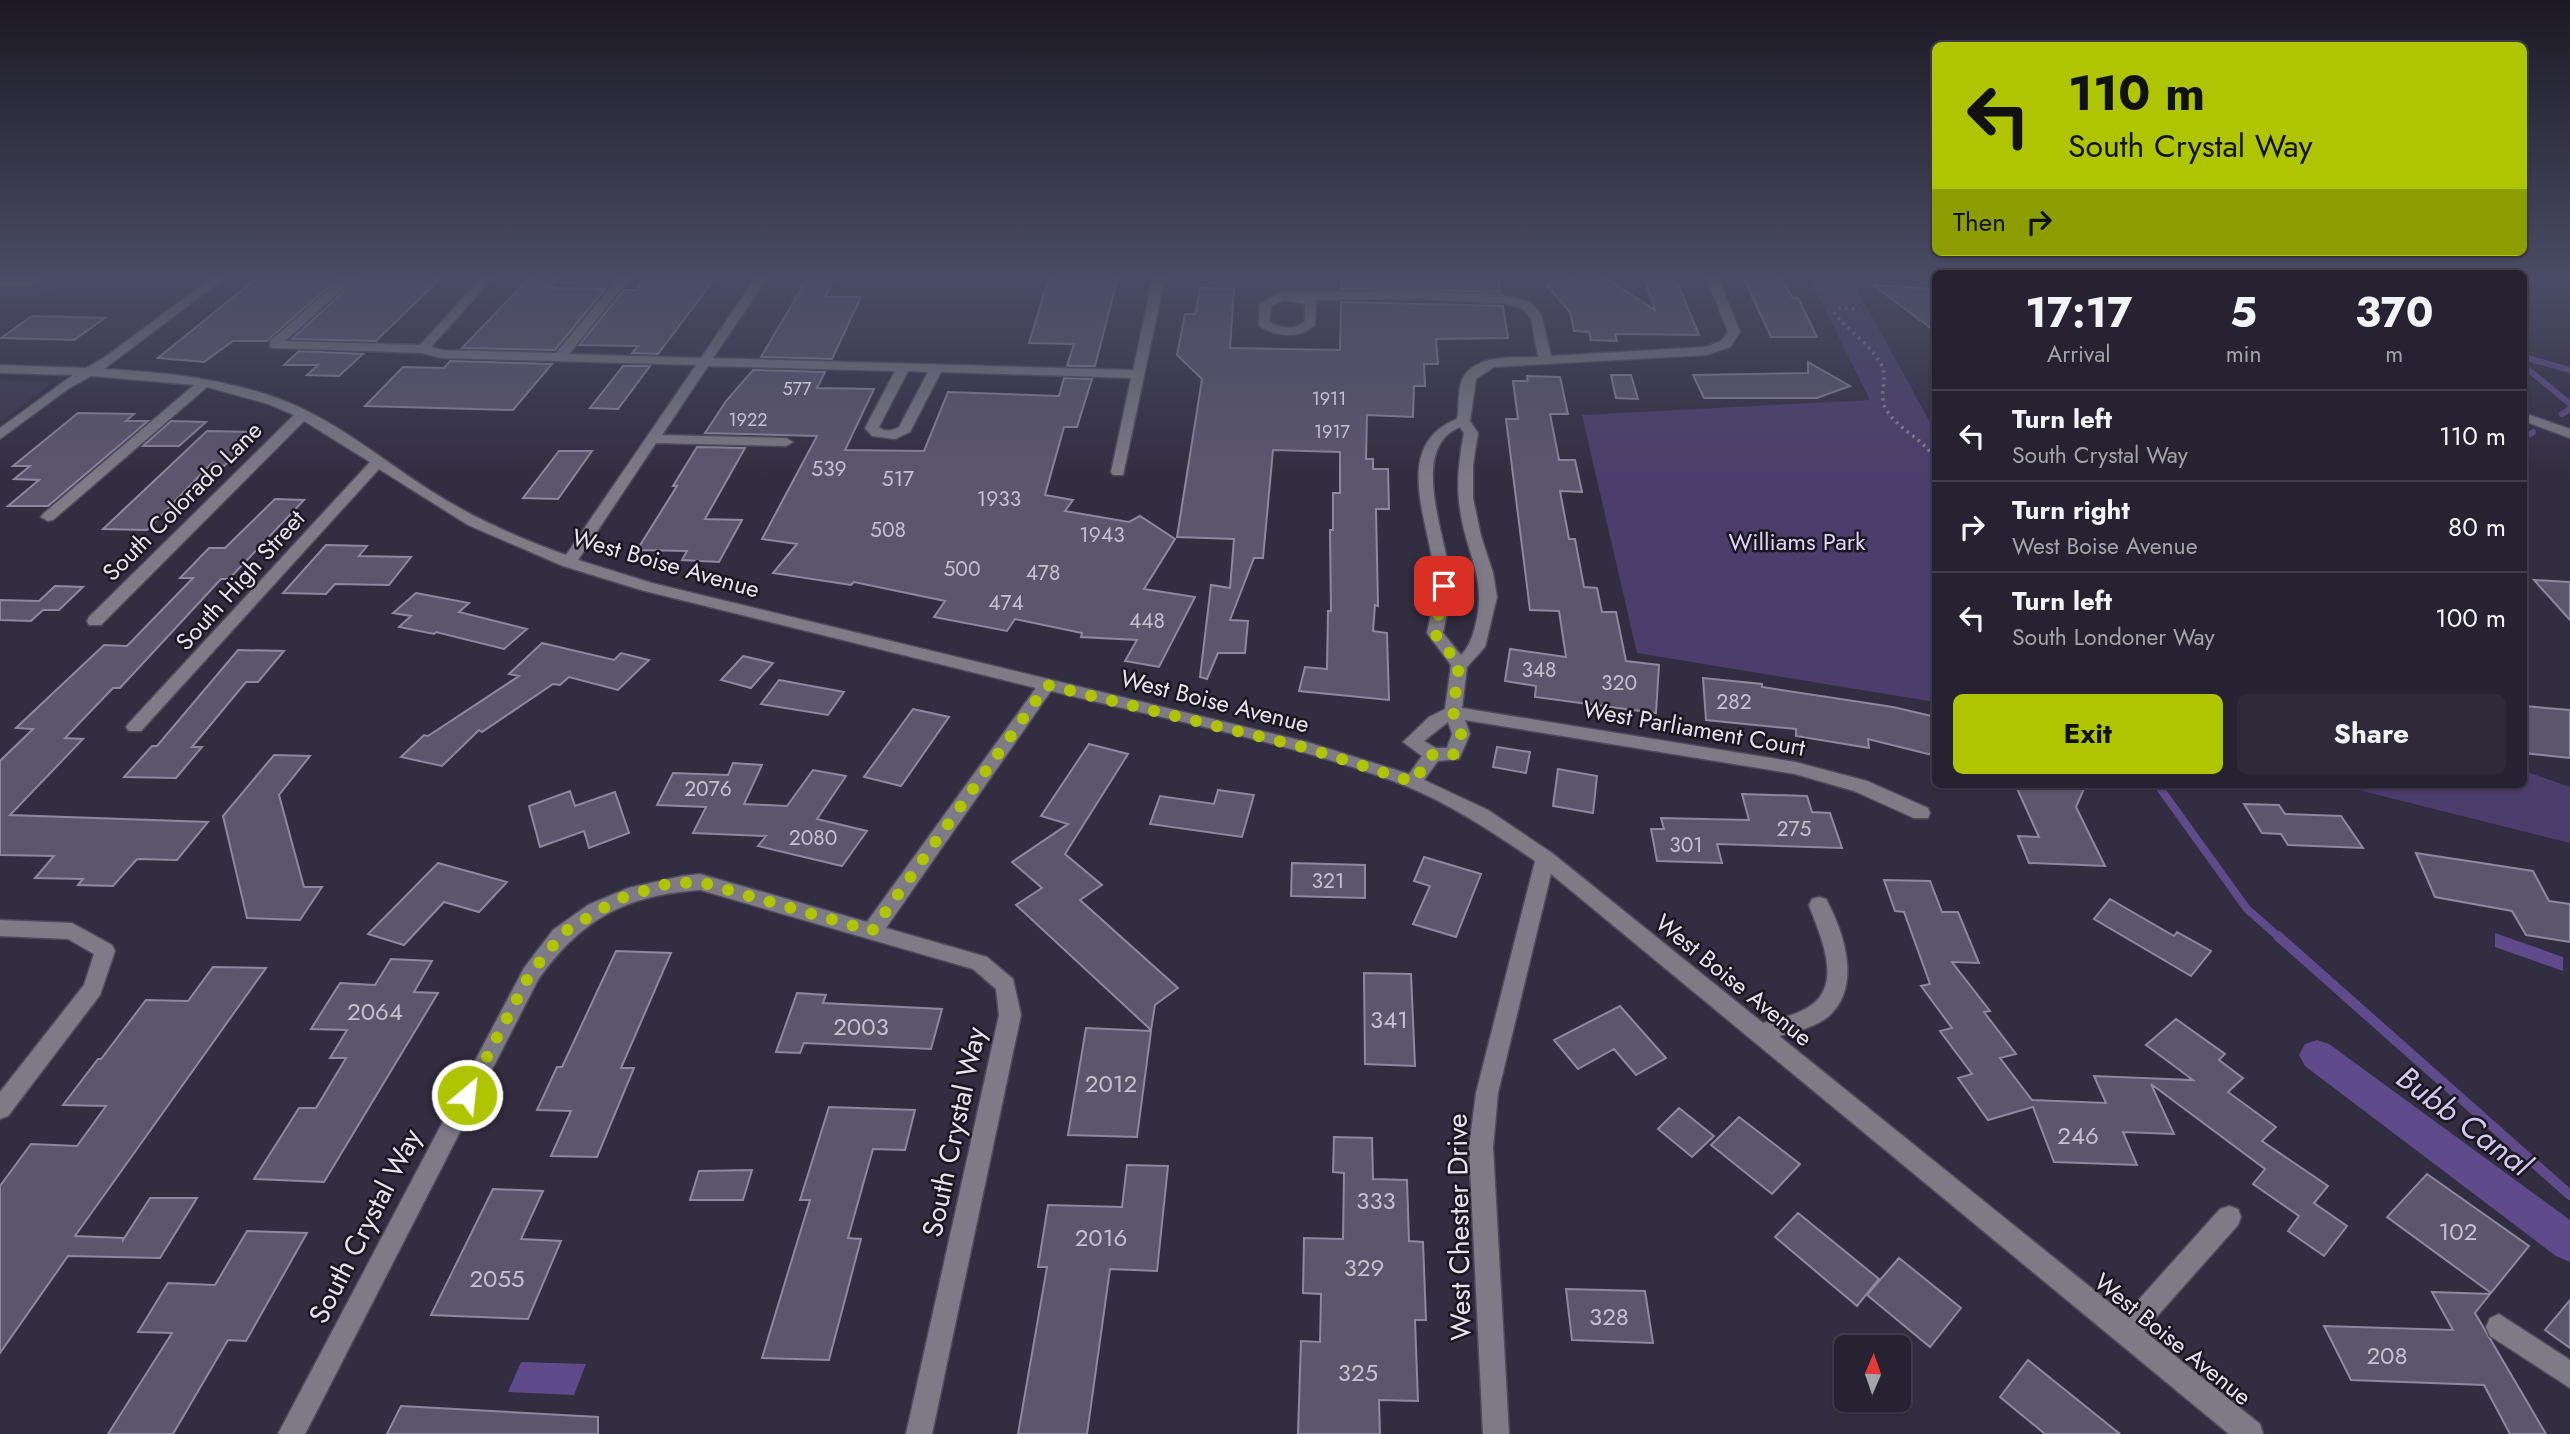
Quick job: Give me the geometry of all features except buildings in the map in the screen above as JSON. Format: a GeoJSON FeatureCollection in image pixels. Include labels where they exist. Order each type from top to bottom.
{"type":"FeatureCollection","features":[{"type":"Feature","properties":{"kind":"street"},"geometry":{"type":"LineString","coordinates":[[0,435],[64,386],[110,360],[131,344]]}},
{"type":"Feature","properties":{"kind":"street"},"geometry":{"type":"LineString","coordinates":[[274,344],[422,349],[441,354],[1138,374]]}},
{"type":"Feature","properties":{"kind":"street"},"geometry":{"type":"LineString","coordinates":[[422,349],[427,344]]}},
{"type":"Feature","properties":{"kind":"street"},"geometry":{"type":"LineString","coordinates":[[560,357],[571,344]]}},
{"type":"Feature","properties":{"kind":"street"},"geometry":{"type":"LineString","coordinates":[[568,563],[717,344]]}},
{"type":"Feature","properties":{"kind":"street"},"geometry":{"type":"LineString","coordinates":[[1118,472],[1145,344]]}},
{"type":"Feature","properties":{"kind":"street"},"geometry":{"type":"LineString","coordinates":[[1542,344],[1545,359]]}},
{"type":"Feature","properties":{"kind":"street"},"geometry":{"type":"LineString","coordinates":[[1459,665],[1474,655],[1488,612],[1489,585],[1483,557],[1470,522],[1465,488],[1471,433],[1463,421],[1466,382],[1480,367],[1508,360],[1707,351],[1726,344]]}},
{"type":"Feature","properties":{"kind":"street"},"geometry":{"type":"LineString","coordinates":[[902,368],[872,428],[877,433],[895,435],[905,429],[936,369]]}},
{"type":"Feature","properties":{"kind":"street","name":"West Boise Avenue"},"geometry":{"type":"LineString","coordinates":[[0,369],[204,383],[242,391],[303,414],[451,509],[568,563],[647,587],[1307,748],[1413,782],[1481,815],[1545,858],[2250,1434]]}},
{"type":"Feature","properties":{"kind":"street"},"geometry":{"type":"LineString","coordinates":[[48,517],[204,383]]}},
{"type":"Feature","properties":{"kind":"street","name":"South Colorado Lane"},"geometry":{"type":"LineString","coordinates":[[95,621],[303,414]]}},
{"type":"Feature","properties":{"kind":"street"},"geometry":{"type":"LineString","coordinates":[[2527,418],[2570,434]]}},
{"type":"Feature","properties":{"kind":"street"},"geometry":{"type":"LineString","coordinates":[[1453,712],[1435,721],[1412,742],[1433,754],[1453,755],[1461,734],[1453,712],[1459,665],[1435,634],[1444,586],[1430,524],[1426,487],[1428,455],[1443,429],[1463,421]]}},
{"type":"Feature","properties":{"kind":"street"},"geometry":{"type":"LineString","coordinates":[[652,439],[786,442]]}},
{"type":"Feature","properties":{"kind":"street","name":"South High Street"},"geometry":{"type":"LineString","coordinates":[[135,727],[377,463]]}},
{"type":"Feature","properties":{"kind":"street"},"geometry":{"type":"LineString","coordinates":[[872,931],[1047,685]]}},
{"type":"Feature","properties":{"kind":"street","name":"West Parliament Court"},"geometry":{"type":"LineString","coordinates":[[1453,712],[1794,768],[1860,786],[1921,813]]}},
{"type":"Feature","properties":{"kind":"street"},"geometry":{"type":"LineString","coordinates":[[1413,782],[1433,754]]}},
{"type":"Feature","properties":{"kind":"street","name":"West Chester Drive"},"geometry":{"type":"LineString","coordinates":[[1496,1434],[1481,1147],[1486,1093],[1545,858]]}},
{"type":"Feature","properties":{"kind":"street","name":"South Crystal Way"},"geometry":{"type":"LineString","coordinates":[[291,1434],[530,974],[564,932],[618,899],[667,884],[700,882],[980,963],[1006,985],[1010,1015],[919,1434]]}},
{"type":"Feature","properties":{"kind":"street"},"geometry":{"type":"LineString","coordinates":[[1760,1033],[1822,1009],[1834,993],[1838,967],[1819,905]]}},
{"type":"Feature","properties":{"kind":"street"},"geometry":{"type":"LineString","coordinates":[[0,929],[72,931],[105,951],[93,989],[0,1109]]}},
{"type":"Feature","properties":{"kind":"street"},"geometry":{"type":"LineString","coordinates":[[2126,1333],[2229,1217]]}},
{"type":"Feature","properties":{"kind":"street"},"geometry":{"type":"LineString","coordinates":[[2499,1327],[2570,1375]]}},
{"type":"Feature","properties":{"kind":"path"},"geometry":{"type":"LineString","coordinates":[[1864,344],[1875,353],[1884,368],[1880,391],[1886,410],[1896,421],[1920,438],[1932,454]]}},
{"type":"Feature","properties":{"kind":"shaded area"},"geometry":{"type":"Polygon","coordinates":[[[0,380],[52,383],[0,422],[0,380]]]}},
{"type":"Feature","properties":{"kind":"shaded area"},"geometry":{"type":"Polygon","coordinates":[[[2495,933],[2563,957],[2563,971],[2495,947],[2495,933]]]}},
{"type":"Feature","properties":{"kind":"shaded area"},"geometry":{"type":"Polygon","coordinates":[[[521,1362],[586,1364],[574,1395],[508,1392],[521,1362]]]}},
{"type":"Feature","properties":{"kind":"green space","name":"Williams Park"},"geometry":{"type":"Polygon","coordinates":[[[1842,344],[1887,344],[1932,426],[1932,702],[1637,653],[1582,415],[1870,400],[1842,344]]]}},
{"type":"Feature","properties":{"kind":"green space"},"geometry":{"type":"Polygon","coordinates":[[[2527,772],[2570,787],[2570,843],[2351,788],[2527,788],[2527,772]]]}},
{"type":"Feature","properties":{"kind":"waterway"},"geometry":{"type":"LineString","coordinates":[[2527,358],[2570,370]]}},
{"type":"Feature","properties":{"kind":"waterway"},"geometry":{"type":"LineString","coordinates":[[2527,368],[2570,404]]}},
{"type":"Feature","properties":{"kind":"waterway"},"geometry":{"type":"LineString","coordinates":[[2562,414],[2570,409]]}},
{"type":"Feature","properties":{"kind":"waterway"},"geometry":{"type":"LineString","coordinates":[[2527,436],[2533,432]]}},
{"type":"Feature","properties":{"kind":"waterway"},"geometry":{"type":"LineString","coordinates":[[2160,788],[2247,909],[2280,938]]}},
{"type":"Feature","properties":{"kind":"waterway"},"geometry":{"type":"LineString","coordinates":[[2278,936],[2570,1195]]}},
{"type":"Feature","properties":{"kind":"waterway","name":"Bubb Canal"},"geometry":{"type":"LineString","coordinates":[[2317,1055],[2570,1243]]}},
{"type":"Feature","properties":{"kind":"route"},"geometry":{"type":"LineString","coordinates":[[467,1095],[530,974],[564,932],[618,899],[667,884],[700,882],[730,888],[872,931],[1047,685],[1307,748],[1413,782],[1433,754],[1453,755],[1461,734],[1453,712],[1459,665],[1435,634],[1444,586]]}}]}
